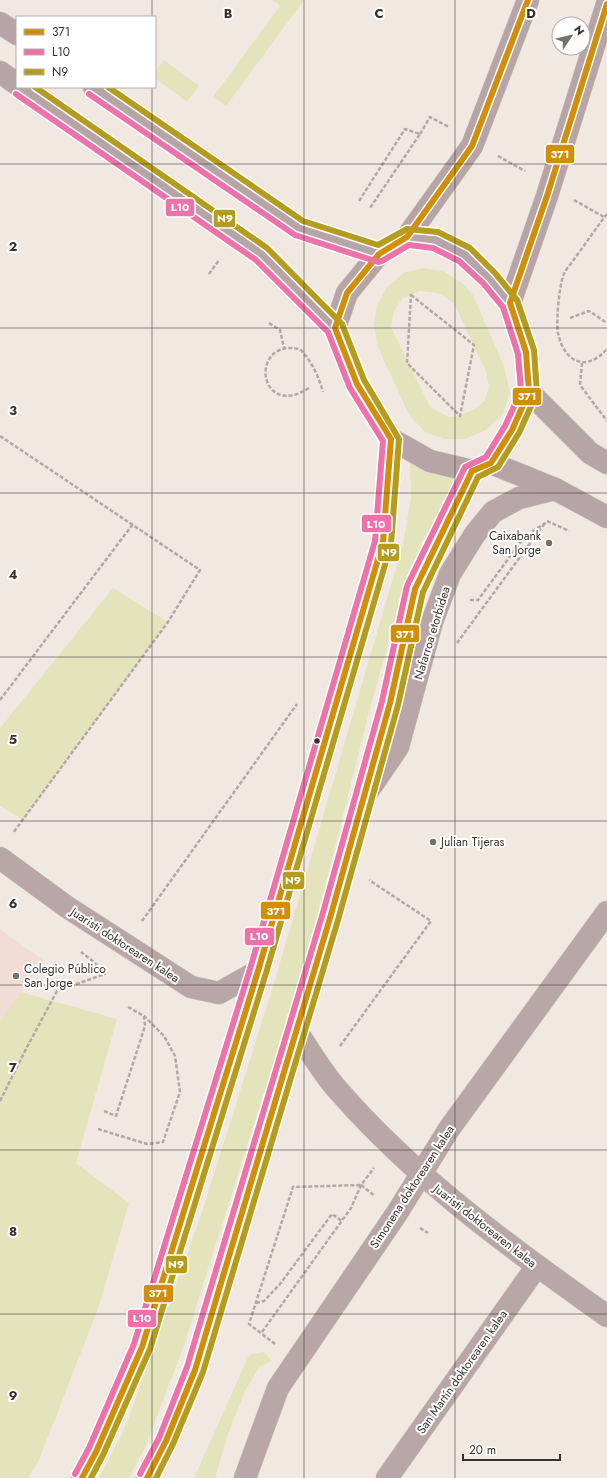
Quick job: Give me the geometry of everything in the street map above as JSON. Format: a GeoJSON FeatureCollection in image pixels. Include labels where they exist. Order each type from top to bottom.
{"type":"FeatureCollection","features":[{"type":"Feature","properties":{"kind":"main road"},"geometry":{"type":"LineString","coordinates":[[335,328],[347,293],[379,254],[407,237],[474,142],[528,0]]}},
{"type":"Feature","properties":{"kind":"main road"},"geometry":{"type":"LineString","coordinates":[[510,304],[550,186],[607,4]]}},
{"type":"Feature","properties":{"kind":"main road"},"geometry":{"type":"LineString","coordinates":[[0,23],[16,33]]}},
{"type":"Feature","properties":{"kind":"main road"},"geometry":{"type":"LineString","coordinates":[[0,72],[16,83]]}},
{"type":"Feature","properties":{"kind":"main road"},"geometry":{"type":"LineString","coordinates":[[22,88],[261,254],[335,328],[357,384],[391,439],[430,460],[481,467],[555,489],[607,517]]}},
{"type":"Feature","properties":{"kind":"main road"},"geometry":{"type":"LineString","coordinates":[[95,88],[299,228],[379,254]]}},
{"type":"Feature","properties":{"kind":"main road"},"geometry":{"type":"LineString","coordinates":[[407,237],[435,240],[464,254],[489,278],[510,304],[526,352],[529,392],[590,453],[607,463]]}},
{"type":"Feature","properties":{"kind":"main road","name":"Nafarroa etorbidea"},"geometry":{"type":"LineString","coordinates":[[147,1478],[166,1440],[195,1370],[260,1148],[297,1032],[390,703],[415,589],[481,467],[512,430],[529,392]]}},
{"type":"Feature","properties":{"kind":"main road"},"geometry":{"type":"LineString","coordinates":[[82,1478],[96,1452],[142,1347],[258,971],[383,542],[391,439]]}},
{"type":"Feature","properties":{"kind":"street","name":"Nafarroa etorbidea"},"geometry":{"type":"LineString","coordinates":[[363,798],[398,747],[432,622],[450,574],[475,534],[493,512],[519,498],[555,489]]}},
{"type":"Feature","properties":{"kind":"street","name":"Juaristi doktorearen kalea"},"geometry":{"type":"LineString","coordinates":[[0,858],[67,907],[191,987],[220,993],[258,971]]}},
{"type":"Feature","properties":{"kind":"street","name":"Simonena doktorearen kalea"},"geometry":{"type":"LineString","coordinates":[[245,1478],[278,1388],[421,1175],[449,1129],[607,912]]}},
{"type":"Feature","properties":{"kind":"street","name":"Juaristi doktorearen kalea"},"geometry":{"type":"LineString","coordinates":[[297,1032],[336,1088],[390,1145],[421,1175],[485,1227],[607,1316]]}},
{"type":"Feature","properties":{"kind":"street","name":"San Martín doktorearen kalea"},"geometry":{"type":"LineString","coordinates":[[387,1478],[537,1266]]}},
{"type":"Feature","properties":{"kind":"path"},"geometry":{"type":"LineString","coordinates":[[370,208],[430,117],[604,217]]}},
{"type":"Feature","properties":{"kind":"path"},"geometry":{"type":"LineString","coordinates":[[359,201],[405,129],[420,134]]}},
{"type":"Feature","properties":{"kind":"path"},"geometry":{"type":"LineString","coordinates":[[607,214],[563,275],[558,313],[558,333],[562,346],[575,361],[582,363],[599,359],[607,349]]}},
{"type":"Feature","properties":{"kind":"path"},"geometry":{"type":"LineString","coordinates":[[411,295],[474,345],[460,416],[408,363],[411,295]]}},
{"type":"Feature","properties":{"kind":"path"},"geometry":{"type":"LineString","coordinates":[[570,318],[589,311],[607,323]]}},
{"type":"Feature","properties":{"kind":"path"},"geometry":{"type":"LineString","coordinates":[[269,323],[280,330],[284,348]]}},
{"type":"Feature","properties":{"kind":"path"},"geometry":{"type":"LineString","coordinates":[[309,388],[297,395],[282,396],[270,388],[266,381],[264,372],[273,355],[284,348],[300,349],[309,358],[317,373],[323,392]]}},
{"type":"Feature","properties":{"kind":"path"},"geometry":{"type":"LineString","coordinates":[[582,363],[580,385],[607,421]]}},
{"type":"Feature","properties":{"kind":"path"},"geometry":{"type":"LineString","coordinates":[[0,436],[200,570],[168,622],[9,839]]}},
{"type":"Feature","properties":{"kind":"path"},"geometry":{"type":"LineString","coordinates":[[453,648],[547,522],[525,536],[478,600],[469,600],[467,596]]}},
{"type":"Feature","properties":{"kind":"path"},"geometry":{"type":"LineString","coordinates":[[0,700],[133,524]]}},
{"type":"Feature","properties":{"kind":"path"},"geometry":{"type":"LineString","coordinates":[[142,922],[297,704]]}},
{"type":"Feature","properties":{"kind":"path"},"geometry":{"type":"LineString","coordinates":[[339,1049],[431,921],[369,879]]}},
{"type":"Feature","properties":{"kind":"path"},"geometry":{"type":"LineString","coordinates":[[0,1101],[27,1047],[58,991],[105,974]]}},
{"type":"Feature","properties":{"kind":"path"},"geometry":{"type":"LineString","coordinates":[[98,1129],[147,1144],[163,1142],[180,1092],[175,1056],[164,1036],[144,1016],[128,1007]]}},
{"type":"Feature","properties":{"kind":"path"},"geometry":{"type":"LineString","coordinates":[[104,1111],[116,1116],[144,1026],[144,1016]]}},
{"type":"Feature","properties":{"kind":"path"},"geometry":{"type":"LineString","coordinates":[[249,1324],[293,1187],[361,1185],[352,1208],[262,1332]]}},
{"type":"Feature","properties":{"kind":"path"},"geometry":{"type":"LineString","coordinates":[[255,1304],[264,1301],[280,1284],[332,1214],[342,1221]]}},
{"type":"Feature","properties":{"kind":"shaded area","name":"Colegio Público San Jorge"},"geometry":{"type":"Polygon","coordinates":[[[0,929],[44,961],[0,1020],[0,929]]]}},
{"type":"Feature","properties":{"kind":"green space"},"geometry":{"type":"Polygon","coordinates":[[[272,0],[304,0],[226,106],[213,97],[280,6],[272,0]]]}},
{"type":"Feature","properties":{"kind":"green space"},"geometry":{"type":"Polygon","coordinates":[[[164,60],[199,86],[187,102],[156,79],[156,71],[164,60]]]}},
{"type":"Feature","properties":{"kind":"green space"},"geometry":{"type":"Polygon","coordinates":[[[424,268],[445,272],[462,283],[473,295],[504,366],[510,393],[503,414],[486,430],[465,439],[445,439],[425,432],[409,415],[377,345],[374,324],[377,306],[387,287],[405,272],[424,268]],[[420,291],[402,299],[394,311],[391,327],[430,407],[449,417],[460,416],[478,407],[485,400],[489,387],[486,372],[455,305],[443,296],[435,293],[420,291]]]}},
{"type":"Feature","properties":{"kind":"green space"},"geometry":{"type":"Polygon","coordinates":[[[410,461],[462,480],[422,541],[400,601],[369,712],[309,951],[183,1348],[146,1445],[129,1478],[99,1478],[125,1428],[201,1215],[272,990],[403,544],[411,498],[410,461]]]}},
{"type":"Feature","properties":{"kind":"green space"},"geometry":{"type":"Polygon","coordinates":[[[113,588],[168,622],[23,820],[0,806],[0,728],[113,588]]]}},
{"type":"Feature","properties":{"kind":"green space"},"geometry":{"type":"Polygon","coordinates":[[[21,992],[117,1019],[76,1163],[129,1203],[99,1306],[39,1460],[28,1478],[0,1478],[0,1020],[21,992]]]}},
{"type":"Feature","properties":{"kind":"green space"},"geometry":{"type":"Polygon","coordinates":[[[264,1352],[272,1361],[260,1366],[245,1391],[228,1434],[215,1478],[194,1478],[249,1355],[264,1352]]]}},
{"type":"Feature","properties":{"kind":"transit line","name":"371"},"geometry":{"type":"LineString","coordinates":[[82,1478],[96,1452],[142,1347],[258,971],[383,542],[391,439],[357,384],[335,328],[347,293],[379,254],[407,237],[472,146],[528,0]]}},
{"type":"Feature","properties":{"kind":"transit line","name":"371"},"geometry":{"type":"LineString","coordinates":[[510,303],[547,196],[607,4]]}},
{"type":"Feature","properties":{"kind":"transit line","name":"N9"},"geometry":{"type":"LineString","coordinates":[[36,88],[267,248],[342,324],[364,380],[399,439],[391,544],[266,973],[150,1349],[103,1455],[91,1478]]}},
{"type":"Feature","properties":{"kind":"transit line","name":"N9"},"geometry":{"type":"LineString","coordinates":[[109,88],[303,221],[378,245],[407,229],[438,232],[470,248],[495,273],[517,300],[534,350],[537,393],[519,433],[498,467],[478,477],[423,592],[398,705],[338,920],[203,1372],[173,1444],[156,1478]]}},
{"type":"Feature","properties":{"kind":"transit line","name":"L10"},"geometry":{"type":"LineString","coordinates":[[16,94],[256,260],[328,332],[350,388],[383,441],[375,541],[250,969],[134,1344],[89,1448],[75,1474]]}},
{"type":"Feature","properties":{"kind":"transit line","name":"L10"},"geometry":{"type":"LineString","coordinates":[[89,94],[295,235],[378,262],[409,245],[433,248],[459,261],[483,283],[503,307],[518,354],[521,391],[505,426],[486,457],[465,467],[407,586],[382,701],[322,916],[187,1367],[159,1438],[140,1474]]}},
{"type":"Feature","properties":{"kind":"transit line","name":"371"},"geometry":{"type":"LineString","coordinates":[[472,471],[491,463],[512,430],[529,392],[526,352],[510,303]]}},
{"type":"Feature","properties":{"kind":"transit line","name":"371"},"geometry":{"type":"LineString","coordinates":[[147,1478],[166,1441],[195,1370],[330,918],[390,703],[415,589],[472,471]]}},
{"type":"Feature","properties":{"kind":"place","name":"Caixabank San Jorge"},"geometry":{"type":"Point","coordinates":[549,543]}},
{"type":"Feature","properties":{"kind":"place","name":"Julian Tijeras"},"geometry":{"type":"Point","coordinates":[433,842]}},
{"type":"Feature","properties":{"kind":"place","name":"Colegio Público San Jorge"},"geometry":{"type":"Point","coordinates":[16,976]}}]}
